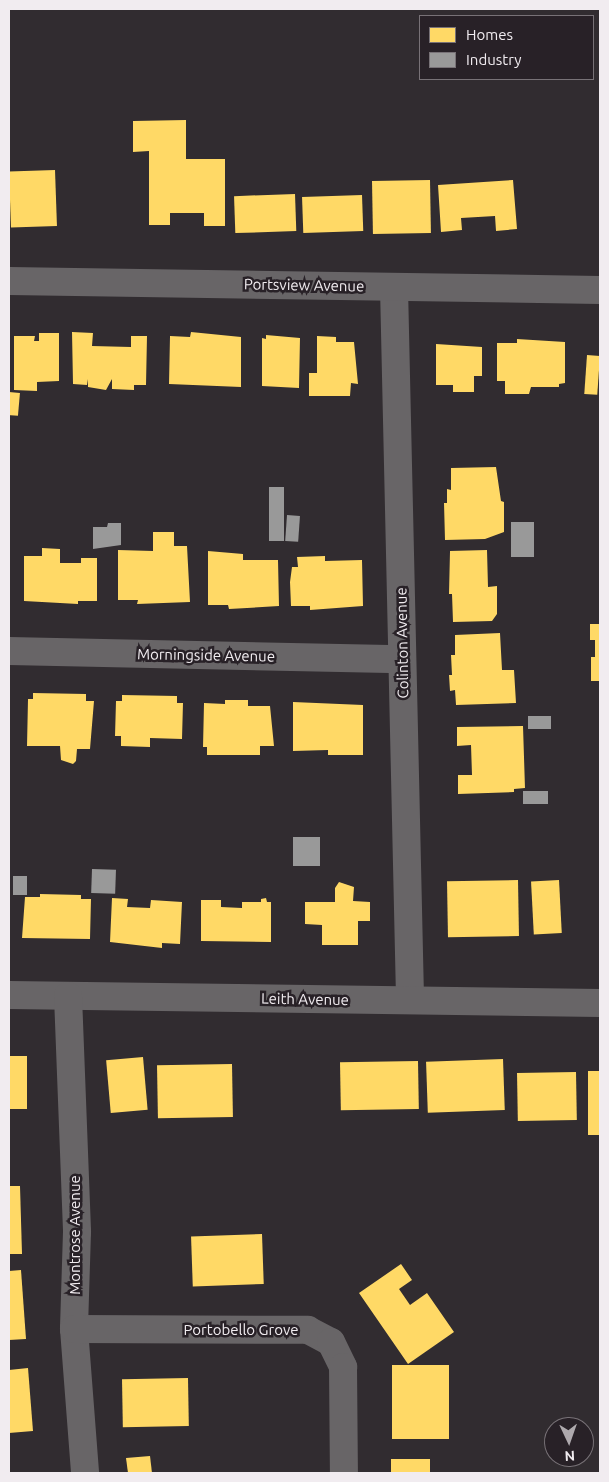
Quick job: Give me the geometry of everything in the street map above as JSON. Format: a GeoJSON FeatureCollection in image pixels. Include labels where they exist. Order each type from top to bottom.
{"type":"FeatureCollection","features":[{"type":"Feature","properties":{"kind":"street","name":"Portsview Avenue"},"geometry":{"type":"LineString","coordinates":[[9,281],[600,290]]}},
{"type":"Feature","properties":{"kind":"street","name":"Colinton Avenue"},"geometry":{"type":"LineString","coordinates":[[394,287],[410,1000]]}},
{"type":"Feature","properties":{"kind":"street","name":"Morningside Avenue"},"geometry":{"type":"LineString","coordinates":[[9,651],[402,659]]}},
{"type":"Feature","properties":{"kind":"street","name":"Leith Avenue"},"geometry":{"type":"LineString","coordinates":[[9,995],[600,1003]]}},
{"type":"Feature","properties":{"kind":"street","name":"Montrose Avenue"},"geometry":{"type":"LineString","coordinates":[[68,996],[77,1232],[74,1329],[85,1473]]}},
{"type":"Feature","properties":{"kind":"street","name":"Portobello Grove"},"geometry":{"type":"LineString","coordinates":[[74,1329],[308,1330],[331,1342],[342,1367],[344,1473]]}},
{"type":"Feature","properties":{"kind":"building: Homes"},"geometry":{"type":"Polygon","coordinates":[[[186,120],[186,159],[225,159],[225,226],[204,226],[204,213],[170,213],[170,225],[149,225],[149,151],[133,152],[133,121],[186,120]]]}},
{"type":"Feature","properties":{"kind":"building: Homes"},"geometry":{"type":"Polygon","coordinates":[[[55,170],[57,226],[11,228],[9,172],[55,170]]]}},
{"type":"Feature","properties":{"kind":"building: Homes"},"geometry":{"type":"Polygon","coordinates":[[[430,180],[431,233],[373,234],[372,181],[430,180]]]}},
{"type":"Feature","properties":{"kind":"building: Homes"},"geometry":{"type":"Polygon","coordinates":[[[513,180],[517,229],[496,231],[495,216],[461,218],[462,230],[441,232],[438,185],[513,180]]]}},
{"type":"Feature","properties":{"kind":"building: Homes"},"geometry":{"type":"Polygon","coordinates":[[[295,194],[296,231],[235,233],[234,196],[295,194]]]}},
{"type":"Feature","properties":{"kind":"building: Homes"},"geometry":{"type":"Polygon","coordinates":[[[362,195],[363,231],[303,233],[302,197],[362,195]]]}},
{"type":"Feature","properties":{"kind":"building: Homes"},"geometry":{"type":"Polygon","coordinates":[[[72,332],[93,333],[92,346],[131,347],[131,336],[147,336],[146,385],[134,385],[134,390],[112,389],[112,379],[106,390],[88,387],[88,379],[87,385],[73,384],[72,332]]]}},
{"type":"Feature","properties":{"kind":"building: Homes"},"geometry":{"type":"Polygon","coordinates":[[[191,332],[241,337],[241,387],[169,384],[170,336],[190,337],[191,332]]]}},
{"type":"Feature","properties":{"kind":"building: Homes"},"geometry":{"type":"Polygon","coordinates":[[[39,333],[59,333],[59,381],[37,382],[37,391],[14,390],[14,336],[35,336],[34,341],[39,341],[39,333]]]}},
{"type":"Feature","properties":{"kind":"building: Homes"},"geometry":{"type":"Polygon","coordinates":[[[266,335],[300,338],[299,388],[262,386],[262,338],[266,339],[266,335]]]}},
{"type":"Feature","properties":{"kind":"building: Homes"},"geometry":{"type":"Polygon","coordinates":[[[317,336],[336,337],[336,342],[354,342],[358,384],[351,383],[350,396],[309,396],[309,373],[317,373],[317,336]]]}},
{"type":"Feature","properties":{"kind":"building: Homes"},"geometry":{"type":"Polygon","coordinates":[[[517,339],[565,342],[565,383],[559,384],[559,387],[531,387],[529,394],[505,394],[505,381],[497,381],[497,343],[517,343],[517,339]]]}},
{"type":"Feature","properties":{"kind":"building: Homes"},"geometry":{"type":"Polygon","coordinates":[[[436,344],[482,347],[482,376],[474,376],[474,392],[453,392],[453,385],[436,385],[436,344]]]}},
{"type":"Feature","properties":{"kind":"building: Homes"},"geometry":{"type":"Polygon","coordinates":[[[587,355],[600,356],[597,395],[584,394],[587,355]]]}},
{"type":"Feature","properties":{"kind":"building: Homes"},"geometry":{"type":"Polygon","coordinates":[[[9,392],[20,393],[18,416],[9,415],[9,392]]]}},
{"type":"Feature","properties":{"kind":"building: Homes"},"geometry":{"type":"Polygon","coordinates":[[[496,467],[501,501],[504,502],[504,532],[485,539],[445,540],[444,503],[447,503],[447,489],[451,490],[451,468],[496,467]]]}},
{"type":"Feature","properties":{"kind":"building: Homes"},"geometry":{"type":"Polygon","coordinates":[[[153,532],[174,532],[174,546],[187,546],[190,602],[137,604],[138,600],[118,600],[118,550],[153,551],[153,532]]]}},
{"type":"Feature","properties":{"kind":"building: Homes"},"geometry":{"type":"Polygon","coordinates":[[[42,548],[60,549],[60,563],[81,563],[81,558],[97,558],[97,601],[78,601],[78,604],[24,601],[24,556],[42,556],[42,548]]]}},
{"type":"Feature","properties":{"kind":"building: Homes"},"geometry":{"type":"Polygon","coordinates":[[[487,550],[488,587],[497,586],[497,614],[492,621],[453,622],[452,594],[449,594],[450,551],[487,550]]]}},
{"type":"Feature","properties":{"kind":"building: Homes"},"geometry":{"type":"Polygon","coordinates":[[[208,551],[243,554],[243,560],[278,560],[279,606],[229,609],[228,605],[208,605],[208,551]]]}},
{"type":"Feature","properties":{"kind":"building: Homes"},"geometry":{"type":"Polygon","coordinates":[[[325,556],[325,561],[362,560],[363,606],[310,610],[310,606],[291,606],[290,582],[292,567],[298,567],[297,557],[325,556]]]}},
{"type":"Feature","properties":{"kind":"building: Homes"},"geometry":{"type":"Polygon","coordinates":[[[590,624],[600,624],[600,681],[591,681],[591,657],[595,657],[595,640],[590,640],[590,624]]]}},
{"type":"Feature","properties":{"kind":"building: Homes"},"geometry":{"type":"Polygon","coordinates":[[[500,633],[502,670],[514,670],[516,703],[456,705],[455,690],[450,691],[449,675],[452,675],[451,655],[455,655],[455,635],[500,633]]]}},
{"type":"Feature","properties":{"kind":"building: Homes"},"geometry":{"type":"Polygon","coordinates":[[[33,693],[86,694],[86,701],[94,701],[90,749],[77,749],[76,761],[73,764],[61,760],[60,746],[27,746],[28,699],[33,699],[33,693]]]}},
{"type":"Feature","properties":{"kind":"building: Homes"},"geometry":{"type":"Polygon","coordinates":[[[122,695],[177,696],[177,703],[183,703],[182,739],[150,738],[150,747],[121,746],[121,736],[115,736],[116,701],[122,701],[122,695]]]}},
{"type":"Feature","properties":{"kind":"building: Homes"},"geometry":{"type":"Polygon","coordinates":[[[225,700],[248,700],[248,706],[270,706],[274,746],[260,746],[260,755],[207,755],[207,747],[203,747],[204,703],[225,704],[225,700]]]}},
{"type":"Feature","properties":{"kind":"building: Homes"},"geometry":{"type":"Polygon","coordinates":[[[293,702],[363,705],[363,755],[328,755],[328,750],[293,751],[293,702]]]}},
{"type":"Feature","properties":{"kind":"building: Homes"},"geometry":{"type":"Polygon","coordinates":[[[523,726],[525,788],[514,789],[514,792],[458,794],[458,775],[472,775],[471,745],[457,746],[457,727],[523,726]]]}},
{"type":"Feature","properties":{"kind":"building: Homes"},"geometry":{"type":"Polygon","coordinates":[[[518,880],[519,936],[448,937],[447,881],[518,880]]]}},
{"type":"Feature","properties":{"kind":"building: Homes"},"geometry":{"type":"Polygon","coordinates":[[[559,880],[562,933],[534,934],[531,881],[559,880]]]}},
{"type":"Feature","properties":{"kind":"building: Homes"},"geometry":{"type":"Polygon","coordinates":[[[339,882],[354,887],[353,901],[370,902],[370,921],[358,921],[358,945],[322,945],[322,925],[305,924],[305,902],[335,902],[335,888],[339,882]]]}},
{"type":"Feature","properties":{"kind":"building: Homes"},"geometry":{"type":"Polygon","coordinates":[[[40,894],[81,895],[81,899],[91,899],[90,939],[22,938],[25,897],[40,897],[40,894]]]}},
{"type":"Feature","properties":{"kind":"building: Homes"},"geometry":{"type":"Polygon","coordinates":[[[112,898],[128,899],[127,907],[150,908],[151,900],[182,902],[180,944],[162,943],[162,948],[110,942],[112,898]]]}},
{"type":"Feature","properties":{"kind":"building: Homes"},"geometry":{"type":"Polygon","coordinates":[[[266,898],[267,902],[271,902],[271,942],[201,941],[201,900],[221,900],[221,907],[242,908],[242,902],[261,902],[261,899],[266,898]]]}},
{"type":"Feature","properties":{"kind":"building: Homes"},"geometry":{"type":"Polygon","coordinates":[[[9,1056],[27,1056],[27,1109],[9,1109],[9,1056]]]}},
{"type":"Feature","properties":{"kind":"building: Homes"},"geometry":{"type":"Polygon","coordinates":[[[143,1057],[148,1110],[111,1113],[106,1060],[143,1057]]]}},
{"type":"Feature","properties":{"kind":"building: Homes"},"geometry":{"type":"Polygon","coordinates":[[[503,1059],[505,1110],[428,1113],[426,1062],[503,1059]]]}},
{"type":"Feature","properties":{"kind":"building: Homes"},"geometry":{"type":"Polygon","coordinates":[[[418,1061],[419,1109],[341,1110],[340,1062],[418,1061]]]}},
{"type":"Feature","properties":{"kind":"building: Homes"},"geometry":{"type":"Polygon","coordinates":[[[232,1064],[233,1117],[158,1118],[157,1065],[232,1064]]]}},
{"type":"Feature","properties":{"kind":"building: Homes"},"geometry":{"type":"Polygon","coordinates":[[[588,1071],[600,1071],[600,1135],[588,1135],[588,1071]]]}},
{"type":"Feature","properties":{"kind":"building: Homes"},"geometry":{"type":"Polygon","coordinates":[[[576,1072],[577,1120],[518,1121],[517,1073],[576,1072]]]}},
{"type":"Feature","properties":{"kind":"building: Homes"},"geometry":{"type":"Polygon","coordinates":[[[9,1186],[20,1186],[22,1254],[9,1254],[9,1186]]]}},
{"type":"Feature","properties":{"kind":"building: Homes"},"geometry":{"type":"Polygon","coordinates":[[[262,1234],[264,1284],[193,1286],[191,1236],[262,1234]]]}},
{"type":"Feature","properties":{"kind":"building: Homes"},"geometry":{"type":"Polygon","coordinates":[[[401,1264],[412,1280],[399,1289],[410,1305],[427,1293],[454,1332],[408,1364],[359,1293],[401,1264]]]}},
{"type":"Feature","properties":{"kind":"building: Homes"},"geometry":{"type":"Polygon","coordinates":[[[21,1270],[26,1339],[9,1340],[9,1271],[21,1270]]]}},
{"type":"Feature","properties":{"kind":"building: Homes"},"geometry":{"type":"Polygon","coordinates":[[[392,1365],[449,1365],[449,1439],[392,1439],[392,1365]]]}},
{"type":"Feature","properties":{"kind":"building: Homes"},"geometry":{"type":"Polygon","coordinates":[[[28,1368],[33,1431],[9,1433],[9,1370],[28,1368]]]}},
{"type":"Feature","properties":{"kind":"building: Homes"},"geometry":{"type":"Polygon","coordinates":[[[188,1378],[189,1426],[123,1427],[122,1379],[188,1378]]]}},
{"type":"Feature","properties":{"kind":"building: Homes"},"geometry":{"type":"Polygon","coordinates":[[[150,1456],[152,1473],[128,1473],[126,1458],[150,1456]]]}},
{"type":"Feature","properties":{"kind":"building: Homes"},"geometry":{"type":"Polygon","coordinates":[[[391,1459],[430,1459],[430,1473],[391,1473],[391,1459]]]}},
{"type":"Feature","properties":{"kind":"building: Industry"},"geometry":{"type":"Polygon","coordinates":[[[269,487],[284,487],[284,541],[269,541],[269,487]]]}},
{"type":"Feature","properties":{"kind":"building: Industry"},"geometry":{"type":"Polygon","coordinates":[[[287,515],[300,516],[298,542],[285,541],[287,515]]]}},
{"type":"Feature","properties":{"kind":"building: Industry"},"geometry":{"type":"Polygon","coordinates":[[[511,522],[534,522],[534,557],[511,557],[511,522]]]}},
{"type":"Feature","properties":{"kind":"building: Industry"},"geometry":{"type":"Polygon","coordinates":[[[108,523],[121,523],[121,545],[93,549],[93,527],[107,527],[108,523]]]}},
{"type":"Feature","properties":{"kind":"building: Industry"},"geometry":{"type":"Polygon","coordinates":[[[528,716],[551,716],[551,729],[528,729],[528,716]]]}},
{"type":"Feature","properties":{"kind":"building: Industry"},"geometry":{"type":"Polygon","coordinates":[[[523,791],[548,791],[548,804],[523,804],[523,791]]]}},
{"type":"Feature","properties":{"kind":"building: Industry"},"geometry":{"type":"Polygon","coordinates":[[[293,837],[320,837],[320,866],[293,866],[293,837]]]}},
{"type":"Feature","properties":{"kind":"building: Industry"},"geometry":{"type":"Polygon","coordinates":[[[92,869],[116,870],[115,894],[91,893],[92,869]]]}},
{"type":"Feature","properties":{"kind":"building: Industry"},"geometry":{"type":"Polygon","coordinates":[[[13,876],[27,876],[27,895],[13,895],[13,876]]]}}]}
